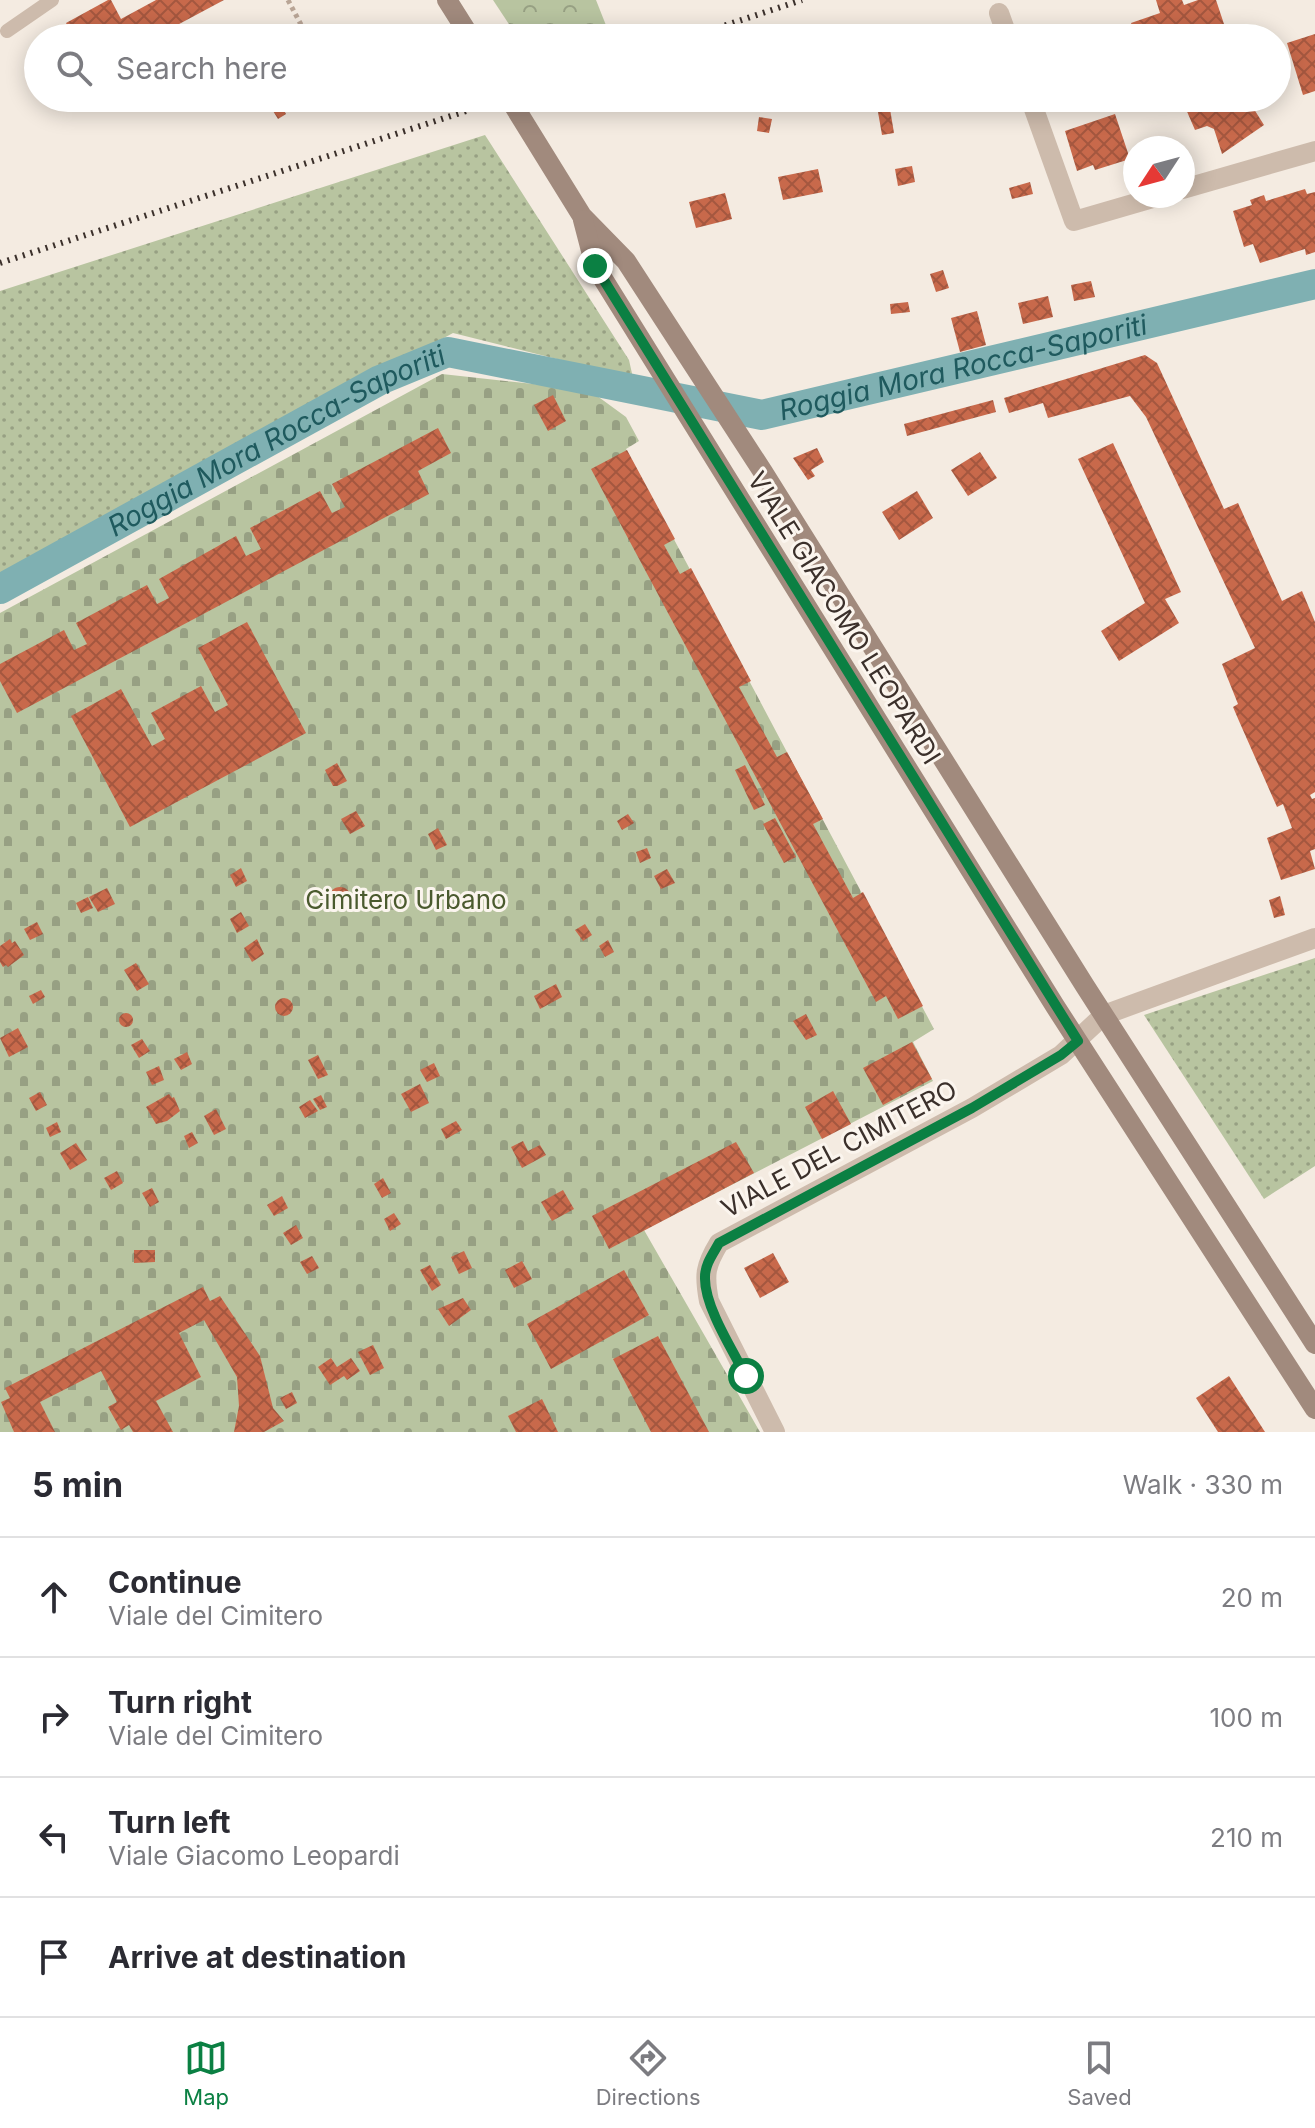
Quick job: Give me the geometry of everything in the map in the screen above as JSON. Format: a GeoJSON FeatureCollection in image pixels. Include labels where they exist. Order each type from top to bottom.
{"type":"FeatureCollection","features":[{"type":"Feature","properties":{"kind":"main road"},"geometry":{"type":"LineString","coordinates":[[447,0],[462,24]]}},
{"type":"Feature","properties":{"kind":"main road","name":"VIALE GIACOMO LEOPARDI"},"geometry":{"type":"LineString","coordinates":[[518,112],[582,216],[626,261],[742,440],[1315,1344]]}},
{"type":"Feature","properties":{"kind":"main road","name":"VIALE GIACOMO LEOPARDI"},"geometry":{"type":"LineString","coordinates":[[582,216],[595,266],[1078,1041],[1315,1409]]}},
{"type":"Feature","properties":{"kind":"street"},"geometry":{"type":"LineString","coordinates":[[999,13],[1003,24]]}},
{"type":"Feature","properties":{"kind":"street"},"geometry":{"type":"LineString","coordinates":[[1035,112],[1074,221],[1123,207]]}},
{"type":"Feature","properties":{"kind":"street"},"geometry":{"type":"LineString","coordinates":[[1195,186],[1315,151]]}},
{"type":"Feature","properties":{"kind":"street"},"geometry":{"type":"LineString","coordinates":[[1104,1015],[1315,938]]}},
{"type":"Feature","properties":{"kind":"street","name":"VIALE DEL CIMITERO"},"geometry":{"type":"LineString","coordinates":[[775,1432],[709,1301],[705,1278],[708,1260],[719,1243],[972,1108],[1061,1055],[1104,1015]]}},
{"type":"Feature","properties":{"kind":"lane"},"geometry":{"type":"LineString","coordinates":[[7,31],[52,0]]}},
{"type":"Feature","properties":{"kind":"path"},"geometry":{"type":"LineString","coordinates":[[288,0],[301,24]]}},
{"type":"Feature","properties":{"kind":"green space"},"geometry":{"type":"Polygon","coordinates":[[[493,0],[596,0],[605,24],[509,24],[493,0]]]}},
{"type":"Feature","properties":{"kind":"green space"},"geometry":{"type":"Polygon","coordinates":[[[485,135],[629,360],[633,378],[453,333],[0,580],[0,291],[485,135]]]}},
{"type":"Feature","properties":{"kind":"green space","name":"Cimitero Urbano"},"geometry":{"type":"Polygon","coordinates":[[[442,374],[589,390],[626,417],[639,441],[626,449],[934,1029],[913,1042],[933,1081],[644,1230],[760,1432],[0,1432],[0,613],[442,374]]]}},
{"type":"Feature","properties":{"kind":"green space"},"geometry":{"type":"Polygon","coordinates":[[[1315,958],[1315,1166],[1264,1199],[1144,1015],[1315,958]]]}},
{"type":"Feature","properties":{"kind":"building"},"geometry":{"type":"Polygon","coordinates":[[[108,0],[111,0],[121,19],[156,0],[224,0],[179,24],[66,23],[108,0]]]}},
{"type":"Feature","properties":{"kind":"building"},"geometry":{"type":"Polygon","coordinates":[[[1156,0],[1182,0],[1184,5],[1198,0],[1216,0],[1224,24],[1131,24],[1160,13],[1156,0]]]}},
{"type":"Feature","properties":{"kind":"building"},"geometry":{"type":"Polygon","coordinates":[[[1315,34],[1315,91],[1303,95],[1291,56],[1291,42],[1315,34]]]}},
{"type":"Feature","properties":{"kind":"building"},"geometry":{"type":"Polygon","coordinates":[[[274,112],[285,112],[286,114],[278,119],[274,112]]]}},
{"type":"Feature","properties":{"kind":"building"},"geometry":{"type":"Polygon","coordinates":[[[878,112],[890,112],[894,133],[882,135],[878,112]]]}},
{"type":"Feature","properties":{"kind":"building"},"geometry":{"type":"Polygon","coordinates":[[[1187,112],[1256,112],[1264,125],[1222,154],[1214,129],[1207,126],[1195,130],[1187,112]]]}},
{"type":"Feature","properties":{"kind":"building"},"geometry":{"type":"Polygon","coordinates":[[[1115,114],[1123,138],[1123,161],[1095,170],[1093,165],[1077,171],[1065,131],[1115,114]]]}},
{"type":"Feature","properties":{"kind":"building"},"geometry":{"type":"Polygon","coordinates":[[[759,117],[772,119],[769,133],[757,131],[759,117]]]}},
{"type":"Feature","properties":{"kind":"building"},"geometry":{"type":"Polygon","coordinates":[[[912,166],[915,182],[898,186],[895,169],[912,166]]]}},
{"type":"Feature","properties":{"kind":"building"},"geometry":{"type":"Polygon","coordinates":[[[818,169],[823,192],[783,200],[778,177],[818,169]]]}},
{"type":"Feature","properties":{"kind":"building"},"geometry":{"type":"Polygon","coordinates":[[[1030,182],[1033,194],[1012,199],[1009,188],[1030,182]]]}},
{"type":"Feature","properties":{"kind":"building"},"geometry":{"type":"Polygon","coordinates":[[[1305,189],[1307,194],[1315,192],[1315,252],[1306,255],[1305,249],[1260,263],[1253,244],[1244,247],[1233,211],[1252,205],[1250,200],[1264,195],[1266,201],[1305,189]]]}},
{"type":"Feature","properties":{"kind":"building"},"geometry":{"type":"Polygon","coordinates":[[[725,193],[732,219],[696,228],[689,202],[725,193]]]}},
{"type":"Feature","properties":{"kind":"building"},"geometry":{"type":"Polygon","coordinates":[[[943,270],[949,288],[936,292],[930,274],[943,270]]]}},
{"type":"Feature","properties":{"kind":"building"},"geometry":{"type":"Polygon","coordinates":[[[1091,281],[1095,297],[1074,301],[1071,285],[1091,281]]]}},
{"type":"Feature","properties":{"kind":"building"},"geometry":{"type":"Polygon","coordinates":[[[1048,296],[1053,317],[1023,324],[1018,303],[1048,296]]]}},
{"type":"Feature","properties":{"kind":"building"},"geometry":{"type":"Polygon","coordinates":[[[908,302],[910,312],[891,314],[890,304],[908,302]]]}},
{"type":"Feature","properties":{"kind":"building"},"geometry":{"type":"Polygon","coordinates":[[[977,311],[986,345],[960,352],[951,318],[977,311]]]}},
{"type":"Feature","properties":{"kind":"building"},"geometry":{"type":"Polygon","coordinates":[[[1145,355],[1157,363],[1224,509],[1238,503],[1282,601],[1302,591],[1315,622],[1315,792],[1310,795],[1312,799],[1315,798],[1315,849],[1310,851],[1315,869],[1281,880],[1267,838],[1292,828],[1283,804],[1277,807],[1233,707],[1238,704],[1222,664],[1255,648],[1146,417],[1130,396],[1048,418],[1043,403],[1009,413],[1004,398],[1145,355]]]}},
{"type":"Feature","properties":{"kind":"building"},"geometry":{"type":"Polygon","coordinates":[[[553,395],[566,421],[548,431],[534,405],[553,395]]]}},
{"type":"Feature","properties":{"kind":"building"},"geometry":{"type":"Polygon","coordinates":[[[993,400],[996,412],[907,436],[904,424],[993,400]]]}},
{"type":"Feature","properties":{"kind":"building"},"geometry":{"type":"Polygon","coordinates":[[[438,428],[451,453],[418,471],[429,494],[17,713],[0,681],[0,664],[64,630],[74,650],[87,644],[76,623],[147,585],[157,604],[169,598],[159,579],[236,536],[246,556],[261,549],[250,528],[320,491],[332,513],[345,507],[332,484],[438,428]]]}},
{"type":"Feature","properties":{"kind":"building"},"geometry":{"type":"Polygon","coordinates":[[[1113,443],[1181,592],[1165,599],[1179,623],[1119,661],[1101,631],[1145,603],[1078,459],[1113,443]]]}},
{"type":"Feature","properties":{"kind":"building"},"geometry":{"type":"Polygon","coordinates":[[[817,448],[824,462],[811,470],[815,476],[808,480],[793,458],[817,448]]]}},
{"type":"Feature","properties":{"kind":"building"},"geometry":{"type":"Polygon","coordinates":[[[627,450],[675,539],[664,545],[680,574],[691,568],[751,681],[739,687],[777,757],[787,752],[823,819],[813,824],[853,898],[863,892],[923,1006],[898,1019],[886,996],[876,1002],[591,469],[627,450]]]}},
{"type":"Feature","properties":{"kind":"building"},"geometry":{"type":"Polygon","coordinates":[[[980,452],[997,478],[968,496],[951,470],[980,452]]]}},
{"type":"Feature","properties":{"kind":"building"},"geometry":{"type":"Polygon","coordinates":[[[917,491],[933,518],[899,540],[882,512],[917,491]]]}},
{"type":"Feature","properties":{"kind":"building"},"geometry":{"type":"Polygon","coordinates":[[[247,622],[306,733],[130,827],[71,716],[121,689],[152,746],[165,739],[151,713],[201,686],[215,712],[228,705],[198,648],[247,622]]]}},
{"type":"Feature","properties":{"kind":"building"},"geometry":{"type":"Polygon","coordinates":[[[337,763],[347,781],[333,786],[325,770],[337,763]]]}},
{"type":"Feature","properties":{"kind":"building"},"geometry":{"type":"Polygon","coordinates":[[[745,765],[765,805],[754,810],[735,770],[745,765]]]}},
{"type":"Feature","properties":{"kind":"building"},"geometry":{"type":"Polygon","coordinates":[[[356,811],[365,826],[350,834],[341,819],[356,811]]]}},
{"type":"Feature","properties":{"kind":"building"},"geometry":{"type":"Polygon","coordinates":[[[628,814],[634,823],[622,830],[617,821],[628,814]]]}},
{"type":"Feature","properties":{"kind":"building"},"geometry":{"type":"Polygon","coordinates":[[[775,818],[796,857],[784,863],[763,824],[775,818]]]}},
{"type":"Feature","properties":{"kind":"building"},"geometry":{"type":"Polygon","coordinates":[[[438,828],[447,845],[436,850],[428,834],[438,828]]]}},
{"type":"Feature","properties":{"kind":"building"},"geometry":{"type":"Polygon","coordinates":[[[647,848],[651,858],[640,863],[636,852],[647,848]]]}},
{"type":"Feature","properties":{"kind":"building"},"geometry":{"type":"Polygon","coordinates":[[[241,868],[247,881],[236,887],[230,875],[241,868]]]}},
{"type":"Feature","properties":{"kind":"building"},"geometry":{"type":"Polygon","coordinates":[[[667,869],[675,883],[661,889],[654,876],[667,869]]]}},
{"type":"Feature","properties":{"kind":"building"},"geometry":{"type":"Polygon","coordinates":[[[340,887],[348,890],[351,898],[348,906],[340,909],[332,906],[329,898],[332,890],[340,887]]]}},
{"type":"Feature","properties":{"kind":"building"},"geometry":{"type":"Polygon","coordinates":[[[107,888],[115,904],[98,912],[89,897],[107,888]]]}},
{"type":"Feature","properties":{"kind":"building"},"geometry":{"type":"Polygon","coordinates":[[[1280,896],[1285,915],[1274,918],[1269,900],[1280,896]]]}},
{"type":"Feature","properties":{"kind":"building"},"geometry":{"type":"Polygon","coordinates":[[[88,897],[93,908],[81,913],[76,903],[88,897]]]}},
{"type":"Feature","properties":{"kind":"building"},"geometry":{"type":"Polygon","coordinates":[[[241,912],[249,926],[237,933],[230,919],[241,912]]]}},
{"type":"Feature","properties":{"kind":"building"},"geometry":{"type":"Polygon","coordinates":[[[37,922],[43,934],[30,940],[24,929],[37,922]]]}},
{"type":"Feature","properties":{"kind":"building"},"geometry":{"type":"Polygon","coordinates":[[[585,924],[592,935],[583,941],[575,930],[585,924]]]}},
{"type":"Feature","properties":{"kind":"building"},"geometry":{"type":"Polygon","coordinates":[[[10,939],[12,943],[15,941],[24,955],[8,967],[3,967],[0,946],[10,939]]]}},
{"type":"Feature","properties":{"kind":"building"},"geometry":{"type":"Polygon","coordinates":[[[257,939],[264,954],[252,962],[244,948],[257,939]]]}},
{"type":"Feature","properties":{"kind":"building"},"geometry":{"type":"Polygon","coordinates":[[[608,940],[614,952],[605,957],[599,946],[608,940]]]}},
{"type":"Feature","properties":{"kind":"building"},"geometry":{"type":"Polygon","coordinates":[[[136,963],[149,984],[137,991],[124,970],[136,963]]]}},
{"type":"Feature","properties":{"kind":"building"},"geometry":{"type":"Polygon","coordinates":[[[556,984],[562,997],[540,1009],[534,996],[556,984]]]}},
{"type":"Feature","properties":{"kind":"building"},"geometry":{"type":"Polygon","coordinates":[[[41,990],[45,997],[33,1004],[29,996],[41,990]]]}},
{"type":"Feature","properties":{"kind":"building"},"geometry":{"type":"Polygon","coordinates":[[[284,998],[293,1007],[284,1016],[275,1007],[284,998]]]}},
{"type":"Feature","properties":{"kind":"building"},"geometry":{"type":"Polygon","coordinates":[[[126,1013],[133,1020],[126,1027],[119,1020],[126,1013]]]}},
{"type":"Feature","properties":{"kind":"building"},"geometry":{"type":"Polygon","coordinates":[[[806,1014],[817,1035],[806,1040],[793,1021],[806,1014]]]}},
{"type":"Feature","properties":{"kind":"building"},"geometry":{"type":"Polygon","coordinates":[[[18,1028],[28,1047],[9,1057],[0,1038],[18,1028]]]}},
{"type":"Feature","properties":{"kind":"building"},"geometry":{"type":"Polygon","coordinates":[[[142,1039],[150,1051],[139,1058],[131,1045],[142,1039]]]}},
{"type":"Feature","properties":{"kind":"building"},"geometry":{"type":"Polygon","coordinates":[[[912,1042],[932,1079],[883,1105],[863,1068],[912,1042]]]}},
{"type":"Feature","properties":{"kind":"building"},"geometry":{"type":"Polygon","coordinates":[[[187,1052],[192,1064],[181,1070],[174,1059],[187,1052]]]}},
{"type":"Feature","properties":{"kind":"building"},"geometry":{"type":"Polygon","coordinates":[[[318,1055],[328,1075],[318,1079],[308,1060],[318,1055]]]}},
{"type":"Feature","properties":{"kind":"building"},"geometry":{"type":"Polygon","coordinates":[[[434,1063],[440,1076],[427,1082],[420,1070],[434,1063]]]}},
{"type":"Feature","properties":{"kind":"building"},"geometry":{"type":"Polygon","coordinates":[[[159,1066],[164,1080],[152,1085],[146,1072],[159,1066]]]}},
{"type":"Feature","properties":{"kind":"building"},"geometry":{"type":"Polygon","coordinates":[[[420,1084],[429,1103],[411,1112],[401,1094],[420,1084]]]}},
{"type":"Feature","properties":{"kind":"building"},"geometry":{"type":"Polygon","coordinates":[[[833,1091],[851,1124],[822,1139],[805,1107],[833,1091]]]}},
{"type":"Feature","properties":{"kind":"building"},"geometry":{"type":"Polygon","coordinates":[[[40,1092],[47,1105],[36,1111],[29,1098],[40,1092]]]}},
{"type":"Feature","properties":{"kind":"building"},"geometry":{"type":"Polygon","coordinates":[[[169,1094],[174,1097],[180,1111],[167,1121],[156,1124],[146,1107],[169,1094]]]}},
{"type":"Feature","properties":{"kind":"building"},"geometry":{"type":"Polygon","coordinates":[[[321,1095],[327,1107],[320,1110],[313,1099],[321,1095]]]}},
{"type":"Feature","properties":{"kind":"building"},"geometry":{"type":"Polygon","coordinates":[[[310,1100],[318,1111],[305,1118],[299,1107],[310,1100]]]}},
{"type":"Feature","properties":{"kind":"building"},"geometry":{"type":"Polygon","coordinates":[[[216,1109],[226,1129],[214,1135],[204,1116],[216,1109]]]}},
{"type":"Feature","properties":{"kind":"building"},"geometry":{"type":"Polygon","coordinates":[[[456,1121],[462,1130],[446,1139],[441,1129],[456,1121]]]}},
{"type":"Feature","properties":{"kind":"building"},"geometry":{"type":"Polygon","coordinates":[[[57,1122],[61,1132],[50,1137],[46,1128],[57,1122]]]}},
{"type":"Feature","properties":{"kind":"building"},"geometry":{"type":"Polygon","coordinates":[[[192,1132],[198,1143],[189,1148],[184,1136],[192,1132]]]}},
{"type":"Feature","properties":{"kind":"building"},"geometry":{"type":"Polygon","coordinates":[[[523,1141],[528,1151],[540,1145],[546,1155],[522,1168],[511,1147],[523,1141]]]}},
{"type":"Feature","properties":{"kind":"building"},"geometry":{"type":"Polygon","coordinates":[[[736,1142],[754,1173],[609,1249],[592,1216],[736,1142]]]}},
{"type":"Feature","properties":{"kind":"building"},"geometry":{"type":"Polygon","coordinates":[[[76,1143],[87,1160],[70,1170],[60,1153],[76,1143]]]}},
{"type":"Feature","properties":{"kind":"building"},"geometry":{"type":"Polygon","coordinates":[[[117,1171],[123,1183],[111,1190],[104,1178],[117,1171]]]}},
{"type":"Feature","properties":{"kind":"building"},"geometry":{"type":"Polygon","coordinates":[[[383,1178],[391,1193],[382,1198],[374,1184],[383,1178]]]}},
{"type":"Feature","properties":{"kind":"building"},"geometry":{"type":"Polygon","coordinates":[[[152,1188],[159,1202],[150,1207],[142,1193],[152,1188]]]}},
{"type":"Feature","properties":{"kind":"building"},"geometry":{"type":"Polygon","coordinates":[[[563,1190],[574,1209],[552,1221],[541,1202],[563,1190]]]}},
{"type":"Feature","properties":{"kind":"building"},"geometry":{"type":"Polygon","coordinates":[[[282,1196],[288,1208],[274,1216],[267,1205],[282,1196]]]}},
{"type":"Feature","properties":{"kind":"building"},"geometry":{"type":"Polygon","coordinates":[[[394,1213],[401,1224],[390,1231],[384,1219],[394,1213]]]}},
{"type":"Feature","properties":{"kind":"building"},"geometry":{"type":"Polygon","coordinates":[[[296,1225],[303,1238],[291,1245],[283,1233],[296,1225]]]}},
{"type":"Feature","properties":{"kind":"building"},"geometry":{"type":"Polygon","coordinates":[[[134,1250],[155,1250],[155,1262],[134,1263],[134,1250]]]}},
{"type":"Feature","properties":{"kind":"building"},"geometry":{"type":"Polygon","coordinates":[[[464,1251],[472,1268],[459,1274],[451,1257],[464,1251]]]}},
{"type":"Feature","properties":{"kind":"building"},"geometry":{"type":"Polygon","coordinates":[[[773,1253],[789,1282],[760,1298],[744,1268],[773,1253]]]}},
{"type":"Feature","properties":{"kind":"building"},"geometry":{"type":"Polygon","coordinates":[[[312,1256],[319,1268],[307,1274],[300,1262],[312,1256]]]}},
{"type":"Feature","properties":{"kind":"building"},"geometry":{"type":"Polygon","coordinates":[[[522,1261],[532,1279],[514,1288],[505,1270],[522,1261]]]}},
{"type":"Feature","properties":{"kind":"building"},"geometry":{"type":"Polygon","coordinates":[[[430,1265],[441,1285],[432,1291],[420,1270],[430,1265]]]}},
{"type":"Feature","properties":{"kind":"building"},"geometry":{"type":"Polygon","coordinates":[[[624,1270],[649,1315],[551,1369],[527,1324],[624,1270]]]}},
{"type":"Feature","properties":{"kind":"building"},"geometry":{"type":"Polygon","coordinates":[[[203,1287],[210,1301],[220,1296],[260,1356],[273,1408],[284,1421],[264,1432],[234,1432],[239,1406],[237,1377],[204,1320],[179,1333],[201,1377],[156,1401],[173,1432],[133,1432],[129,1425],[121,1430],[108,1407],[117,1402],[101,1371],[40,1402],[55,1432],[14,1432],[1,1402],[10,1398],[5,1388],[203,1287]]]}},
{"type":"Feature","properties":{"kind":"building"},"geometry":{"type":"Polygon","coordinates":[[[463,1298],[471,1310],[449,1326],[438,1309],[463,1298]]]}},
{"type":"Feature","properties":{"kind":"building"},"geometry":{"type":"Polygon","coordinates":[[[658,1336],[709,1432],[651,1432],[613,1359],[658,1336]]]}},
{"type":"Feature","properties":{"kind":"building"},"geometry":{"type":"Polygon","coordinates":[[[373,1345],[384,1368],[370,1375],[358,1352],[373,1345]]]}},
{"type":"Feature","properties":{"kind":"building"},"geometry":{"type":"Polygon","coordinates":[[[331,1358],[337,1367],[351,1358],[360,1371],[347,1380],[344,1376],[330,1385],[318,1367],[331,1358]]]}},
{"type":"Feature","properties":{"kind":"building"},"geometry":{"type":"Polygon","coordinates":[[[1229,1376],[1265,1432],[1218,1432],[1196,1398],[1229,1376]]]}},
{"type":"Feature","properties":{"kind":"building"},"geometry":{"type":"Polygon","coordinates":[[[292,1392],[297,1403],[286,1409],[280,1398],[292,1392]]]}},
{"type":"Feature","properties":{"kind":"building"},"geometry":{"type":"Polygon","coordinates":[[[542,1399],[558,1432],[516,1432],[508,1416],[542,1399]]]}},
{"type":"Feature","properties":{"kind":"waterway","name":"Roggia Mora Rocca-Saporiti"},"geometry":{"type":"LineString","coordinates":[[0,589],[380,380],[448,352],[762,415],[1315,284]]}},
{"type":"Feature","properties":{"kind":"railway"},"geometry":{"type":"LineString","coordinates":[[729,24],[802,0]]}},
{"type":"Feature","properties":{"kind":"railway"},"geometry":{"type":"LineString","coordinates":[[0,263],[463,112]]}},
{"type":"Feature","properties":{"kind":"route"},"geometry":{"type":"LineString","coordinates":[[595,266],[1078,1041],[1061,1055],[972,1108],[719,1243],[708,1260],[705,1278],[709,1301],[746,1376]]}}]}
